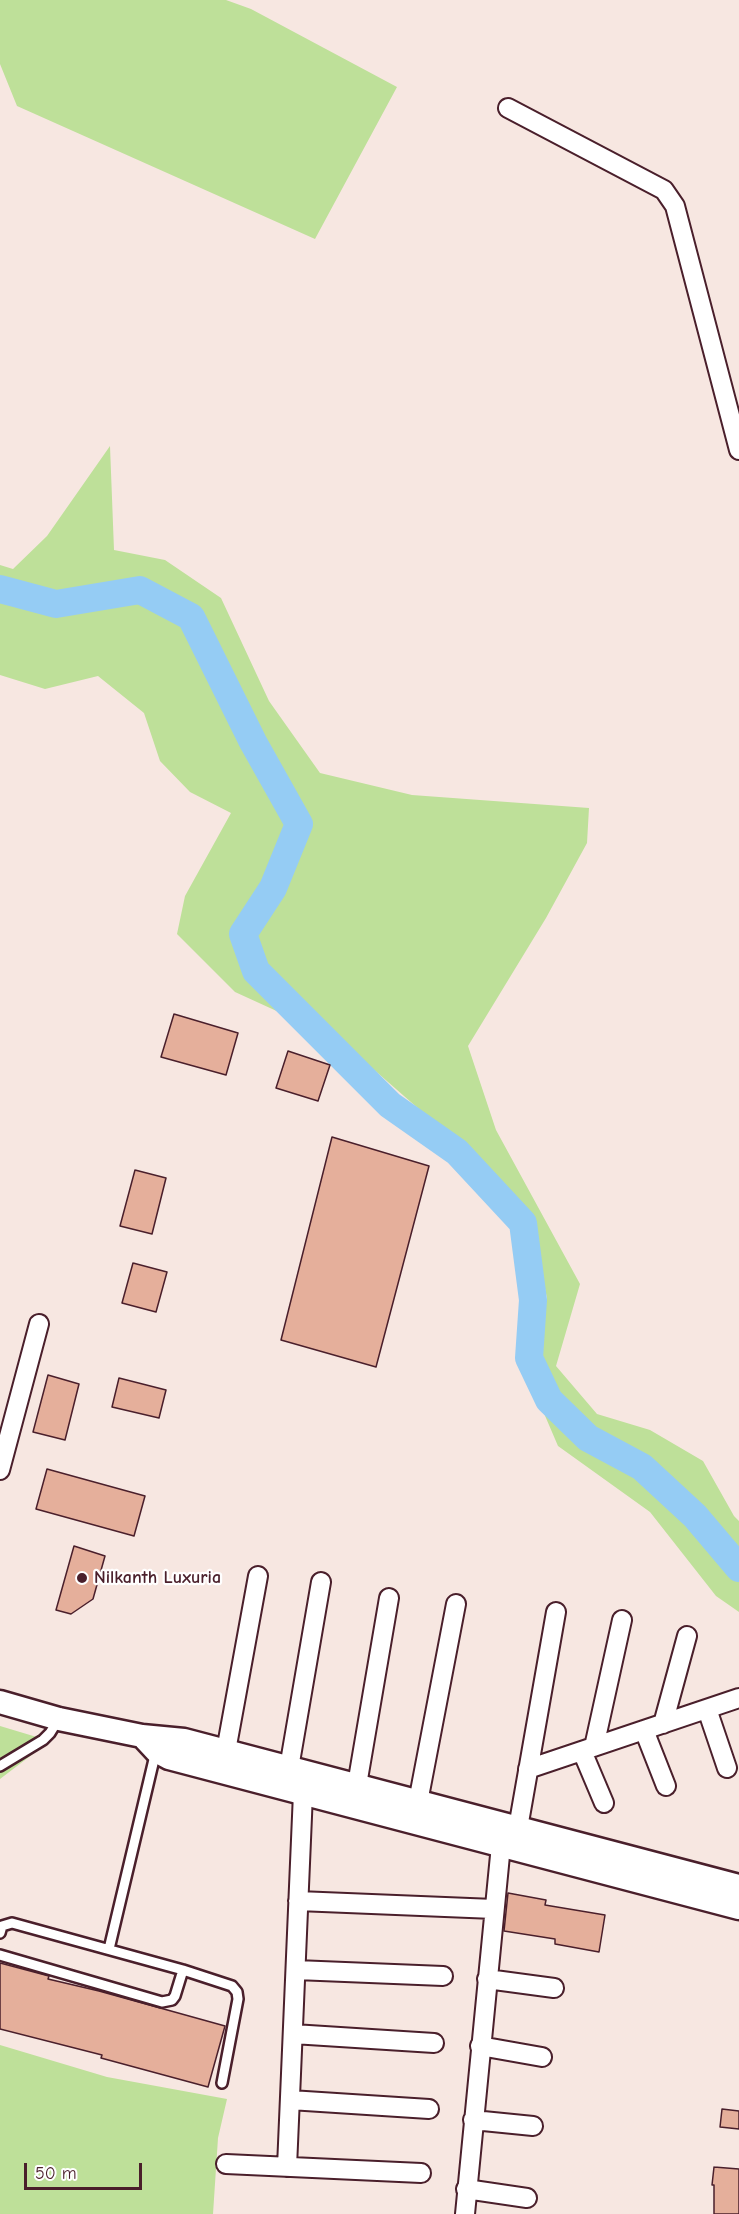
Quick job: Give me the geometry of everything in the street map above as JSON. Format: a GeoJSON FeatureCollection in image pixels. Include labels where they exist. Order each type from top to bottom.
{"type":"FeatureCollection","features":[{"type":"Feature","properties":{"kind":"street"},"geometry":{"type":"LineString","coordinates":[[508,108],[664,190],[675,206],[739,450]]}},
{"type":"Feature","properties":{"kind":"street"},"geometry":{"type":"LineString","coordinates":[[0,1470],[39,1324]]}},
{"type":"Feature","properties":{"kind":"street"},"geometry":{"type":"LineString","coordinates":[[226,1751],[258,1576]]}},
{"type":"Feature","properties":{"kind":"street"},"geometry":{"type":"LineString","coordinates":[[290,1768],[321,1582]]}},
{"type":"Feature","properties":{"kind":"street"},"geometry":{"type":"LineString","coordinates":[[357,1785],[389,1598]]}},
{"type":"Feature","properties":{"kind":"street"},"geometry":{"type":"LineString","coordinates":[[418,1802],[456,1604]]}},
{"type":"Feature","properties":{"kind":"street"},"geometry":{"type":"LineString","coordinates":[[518,1828],[556,1612]]}},
{"type":"Feature","properties":{"kind":"street"},"geometry":{"type":"LineString","coordinates":[[604,1803],[588,1749],[622,1620]]}},
{"type":"Feature","properties":{"kind":"street"},"geometry":{"type":"LineString","coordinates":[[663,1724],[687,1636]]}},
{"type":"Feature","properties":{"kind":"street"},"geometry":{"type":"LineString","coordinates":[[528,1769],[708,1709],[738,1696]]}},
{"type":"Feature","properties":{"kind":"street"},"geometry":{"type":"LineString","coordinates":[[0,1702],[149,1744],[170,1758],[739,1908]]}},
{"type":"Feature","properties":{"kind":"street"},"geometry":{"type":"LineString","coordinates":[[708,1709],[727,1768]]}},
{"type":"Feature","properties":{"kind":"street"},"geometry":{"type":"LineString","coordinates":[[644,1730],[666,1786]]}},
{"type":"Feature","properties":{"kind":"street"},"geometry":{"type":"LineString","coordinates":[[149,1744],[184,1740],[739,1886]]}},
{"type":"Feature","properties":{"kind":"street"},"geometry":{"type":"LineString","coordinates":[[287,2167],[303,1793]]}},
{"type":"Feature","properties":{"kind":"street"},"geometry":{"type":"LineString","coordinates":[[465,2214],[501,1845]]}},
{"type":"Feature","properties":{"kind":"street"},"geometry":{"type":"LineString","coordinates":[[298,1901],[494,1909]]}},
{"type":"Feature","properties":{"kind":"street"},"geometry":{"type":"LineString","coordinates":[[296,1970],[443,1976]]}},
{"type":"Feature","properties":{"kind":"street"},"geometry":{"type":"LineString","coordinates":[[487,1979],[554,1988]]}},
{"type":"Feature","properties":{"kind":"street"},"geometry":{"type":"LineString","coordinates":[[293,2034],[435,2043]]}},
{"type":"Feature","properties":{"kind":"street"},"geometry":{"type":"LineString","coordinates":[[480,2046],[542,2056]]}},
{"type":"Feature","properties":{"kind":"street"},"geometry":{"type":"LineString","coordinates":[[290,2100],[429,2109]]}},
{"type":"Feature","properties":{"kind":"street"},"geometry":{"type":"LineString","coordinates":[[473,2120],[533,2126]]}},
{"type":"Feature","properties":{"kind":"street"},"geometry":{"type":"LineString","coordinates":[[226,2164],[421,2173]]}},
{"type":"Feature","properties":{"kind":"street"},"geometry":{"type":"LineString","coordinates":[[466,2188],[527,2198]]}},
{"type":"Feature","properties":{"kind":"lane"},"geometry":{"type":"LineString","coordinates":[[0,1766],[43,1740],[59,1719]]}},
{"type":"Feature","properties":{"kind":"lane"},"geometry":{"type":"LineString","coordinates":[[109,1949],[149,1744]]}},
{"type":"Feature","properties":{"kind":"lane"},"geometry":{"type":"LineString","coordinates":[[0,1933],[2,1926],[12,1923],[225,1982],[237,1992],[238,1999],[222,2083]]}},
{"type":"Feature","properties":{"kind":"lane"},"geometry":{"type":"LineString","coordinates":[[0,1955],[162,2002],[172,2000],[183,1970]]}},
{"type":"Feature","properties":{"kind":"green space"},"geometry":{"type":"Polygon","coordinates":[[[0,0],[226,0],[251,9],[397,87],[315,239],[17,106],[0,64],[0,0]]]}},
{"type":"Feature","properties":{"kind":"green space"},"geometry":{"type":"Polygon","coordinates":[[[110,446],[114,550],[165,560],[221,598],[269,701],[320,773],[412,795],[589,808],[587,843],[546,918],[468,1046],[496,1130],[580,1284],[556,1366],[597,1414],[650,1430],[703,1461],[739,1521],[739,1612],[716,1596],[650,1512],[558,1446],[525,1369],[547,1298],[530,1222],[493,1179],[420,1110],[340,1040],[235,992],[177,934],[185,896],[231,813],[190,792],[160,761],[144,713],[98,676],[45,689],[0,675],[0,565],[13,569],[47,536],[110,446]]]}},
{"type":"Feature","properties":{"kind":"green space"},"geometry":{"type":"Polygon","coordinates":[[[0,1726],[50,1741],[0,1779],[0,1726]]]}},
{"type":"Feature","properties":{"kind":"green space"},"geometry":{"type":"Polygon","coordinates":[[[0,2045],[107,2077],[227,2099],[218,2138],[213,2214],[0,2214],[0,2045]]]}},
{"type":"Feature","properties":{"kind":"building"},"geometry":{"type":"Polygon","coordinates":[[[174,1014],[238,1033],[226,1075],[161,1057],[174,1014]]]}},
{"type":"Feature","properties":{"kind":"building"},"geometry":{"type":"Polygon","coordinates":[[[288,1051],[330,1065],[318,1101],[276,1088],[288,1051]]]}},
{"type":"Feature","properties":{"kind":"building"},"geometry":{"type":"Polygon","coordinates":[[[332,1137],[429,1166],[376,1367],[281,1340],[332,1137]]]}},
{"type":"Feature","properties":{"kind":"building"},"geometry":{"type":"Polygon","coordinates":[[[135,1170],[166,1178],[152,1234],[120,1226],[135,1170]]]}},
{"type":"Feature","properties":{"kind":"building"},"geometry":{"type":"Polygon","coordinates":[[[133,1263],[167,1272],[156,1312],[122,1303],[133,1263]]]}},
{"type":"Feature","properties":{"kind":"building"},"geometry":{"type":"Polygon","coordinates":[[[48,1375],[79,1384],[65,1440],[33,1432],[48,1375]]]}},
{"type":"Feature","properties":{"kind":"building"},"geometry":{"type":"Polygon","coordinates":[[[119,1378],[166,1390],[159,1418],[112,1407],[119,1378]]]}},
{"type":"Feature","properties":{"kind":"building"},"geometry":{"type":"Polygon","coordinates":[[[47,1469],[145,1496],[134,1536],[36,1509],[47,1469]]]}},
{"type":"Feature","properties":{"kind":"building","name":"Nilkanth Luxuria"},"geometry":{"type":"Polygon","coordinates":[[[74,1546],[105,1556],[93,1599],[71,1614],[56,1610],[74,1546]]]}},
{"type":"Feature","properties":{"kind":"building"},"geometry":{"type":"Polygon","coordinates":[[[508,1893],[546,1900],[545,1905],[605,1915],[599,1952],[555,1944],[555,1939],[504,1931],[508,1893]]]}},
{"type":"Feature","properties":{"kind":"building"},"geometry":{"type":"Polygon","coordinates":[[[0,1963],[49,1976],[48,1979],[225,2026],[208,2087],[101,2058],[102,2055],[0,2029],[0,1963]]]}},
{"type":"Feature","properties":{"kind":"building"},"geometry":{"type":"Polygon","coordinates":[[[722,2109],[739,2111],[739,2129],[720,2127],[722,2109]]]}},
{"type":"Feature","properties":{"kind":"building"},"geometry":{"type":"Polygon","coordinates":[[[714,2167],[739,2169],[739,2214],[714,2214],[714,2185],[712,2185],[714,2167]]]}},
{"type":"Feature","properties":{"kind":"waterway"},"geometry":{"type":"LineString","coordinates":[[0,589],[56,604],[140,590],[191,617],[253,742],[299,824],[273,888],[243,934],[256,971],[390,1105],[457,1152],[523,1223],[533,1300],[529,1358],[549,1400],[588,1438],[642,1467],[695,1516],[739,1568]]}},
{"type":"Feature","properties":{"kind":"place","name":"Nilkanth Luxuria"},"geometry":{"type":"Point","coordinates":[82,1578]}}]}
